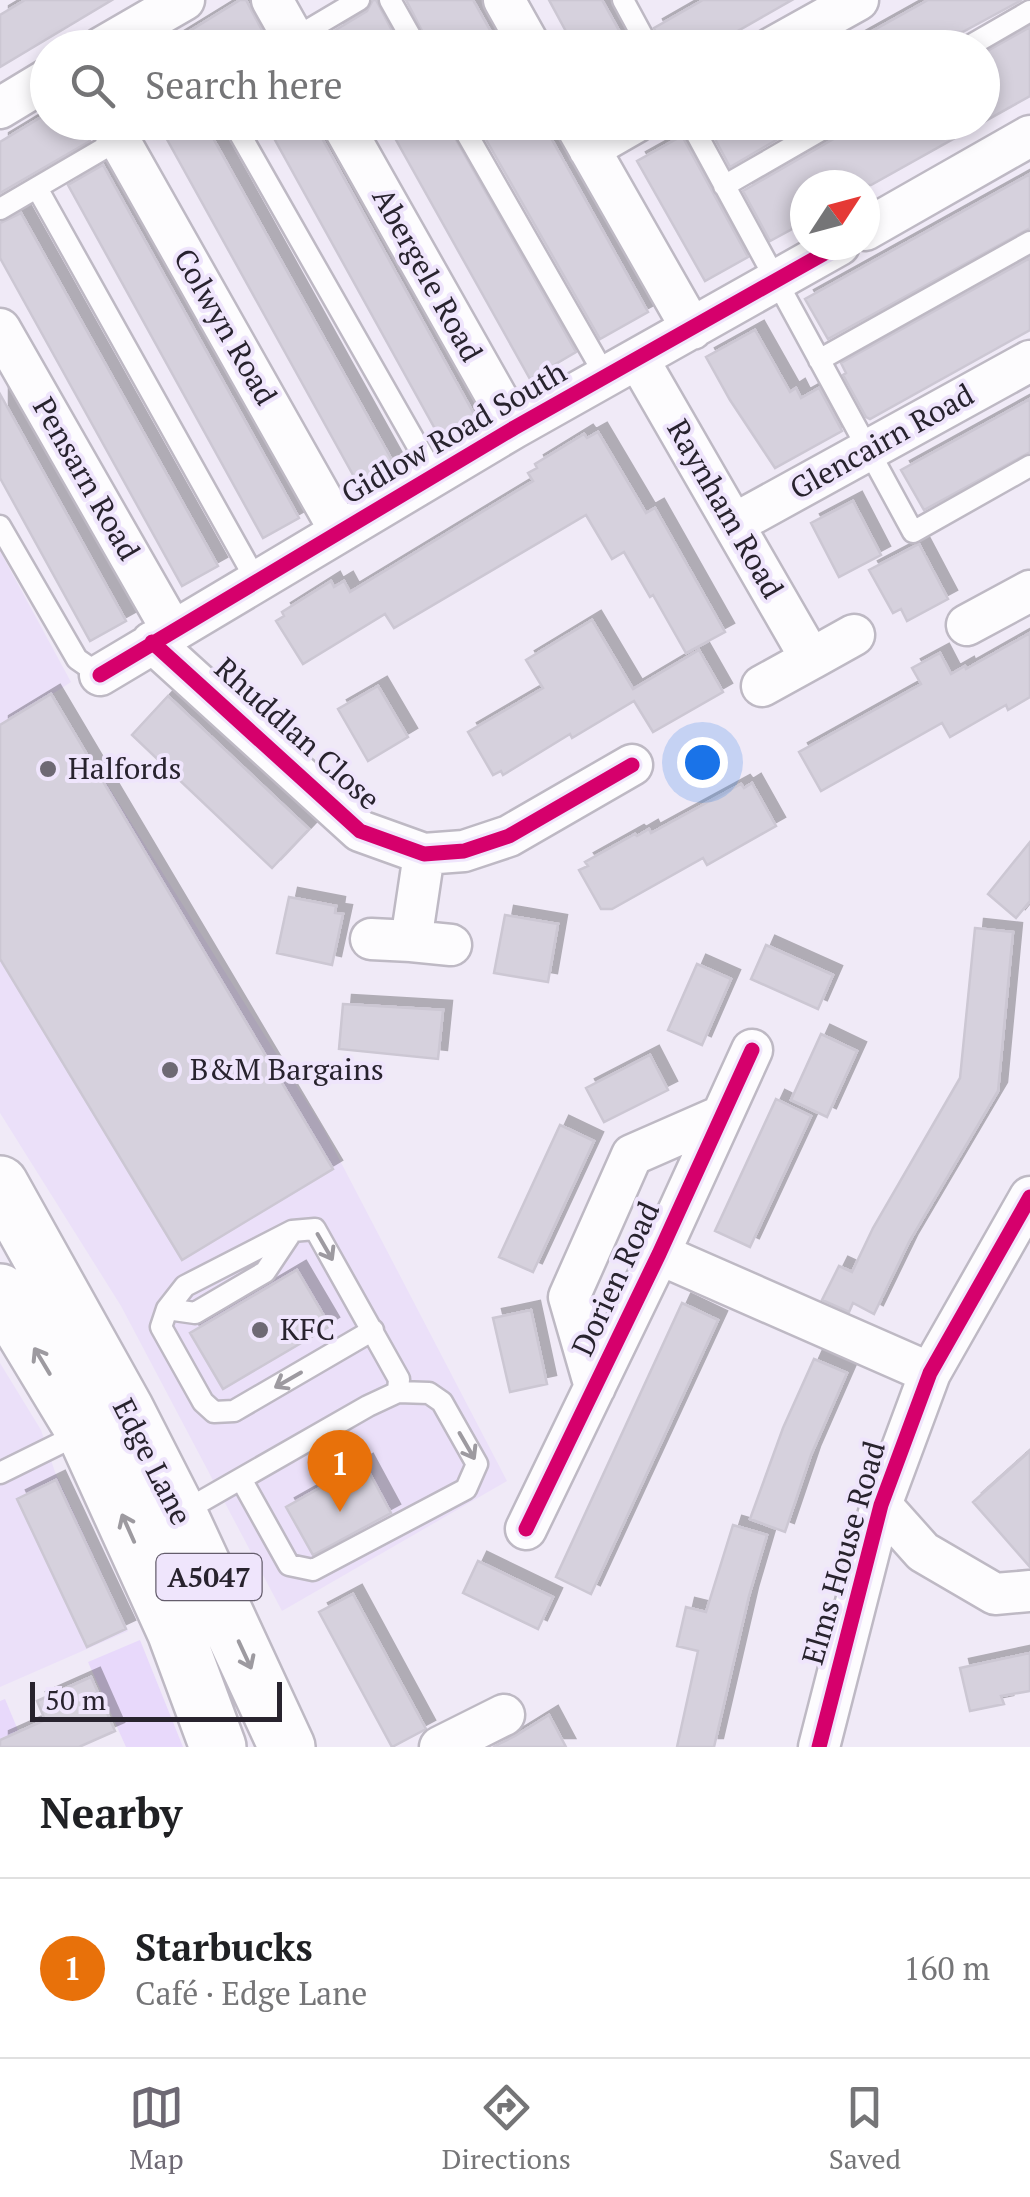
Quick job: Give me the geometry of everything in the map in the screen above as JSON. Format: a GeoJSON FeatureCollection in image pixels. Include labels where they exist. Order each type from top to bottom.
{"type":"FeatureCollection","features":[{"type":"Feature","properties":{"kind":"highway","name":"Edge Lane"},"geometry":{"type":"LineString","coordinates":[[0,1184],[25,1283],[84,1431],[175,1631],[218,1747]]}},
{"type":"Feature","properties":{"kind":"highway","name":"Edge Lane"},"geometry":{"type":"LineString","coordinates":[[25,1283],[126,1410],[288,1747]]}},
{"type":"Feature","properties":{"kind":"street"},"geometry":{"type":"LineString","coordinates":[[133,30],[184,0]]}},
{"type":"Feature","properties":{"kind":"street"},"geometry":{"type":"LineString","coordinates":[[272,0],[284,30]]}},
{"type":"Feature","properties":{"kind":"street"},"geometry":{"type":"LineString","coordinates":[[504,0],[521,30]]}},
{"type":"Feature","properties":{"kind":"street"},"geometry":{"type":"LineString","coordinates":[[804,30],[858,0]]}},
{"type":"Feature","properties":{"kind":"street"},"geometry":{"type":"LineString","coordinates":[[0,108],[30,90]]}},
{"type":"Feature","properties":{"kind":"street"},"geometry":{"type":"LineString","coordinates":[[880,221],[1030,136]]}},
{"type":"Feature","properties":{"kind":"street","name":"Colwyn Road"},"geometry":{"type":"LineString","coordinates":[[132,140],[340,530]]}},
{"type":"Feature","properties":{"kind":"street","name":"Abergele Road"},"geometry":{"type":"LineString","coordinates":[[351,140],[514,428]]}},
{"type":"Feature","properties":{"kind":"street"},"geometry":{"type":"LineString","coordinates":[[584,140],[692,329]]}},
{"type":"Feature","properties":{"kind":"street","name":"Gidlow Road South"},"geometry":{"type":"LineString","coordinates":[[100,675],[514,428],[813,260]]}},
{"type":"Feature","properties":{"kind":"street","name":"Pensarn Road"},"geometry":{"type":"LineString","coordinates":[[0,328],[162,636]]}},
{"type":"Feature","properties":{"kind":"street","name":"Glencairn Road"},"geometry":{"type":"LineString","coordinates":[[734,524],[1030,361]]}},
{"type":"Feature","properties":{"kind":"street","name":"Raynham Road"},"geometry":{"type":"LineString","coordinates":[[622,368],[734,524],[811,659]]}},
{"type":"Feature","properties":{"kind":"street"},"geometry":{"type":"LineString","coordinates":[[967,625],[1030,591]]}},
{"type":"Feature","properties":{"kind":"street"},"geometry":{"type":"LineString","coordinates":[[762,686],[854,635]]}},
{"type":"Feature","properties":{"kind":"street","name":"Rhuddlan Close"},"geometry":{"type":"LineString","coordinates":[[162,636],[360,831],[424,854],[464,852],[509,836],[632,765]]}},
{"type":"Feature","properties":{"kind":"street"},"geometry":{"type":"LineString","coordinates":[[424,854],[391,940],[451,946]]}},
{"type":"Feature","properties":{"kind":"street","name":"Dorien Road"},"geometry":{"type":"LineString","coordinates":[[526,1529],[752,1050]]}},
{"type":"Feature","properties":{"kind":"street","name":"Dorien Road"},"geometry":{"type":"LineString","coordinates":[[595,1387],[569,1297],[632,1155],[721,1116]]}},
{"type":"Feature","properties":{"kind":"street","name":"Elms House Road"},"geometry":{"type":"LineString","coordinates":[[820,1747],[881,1505],[930,1373],[1026,1210]]}},
{"type":"Feature","properties":{"kind":"street","name":"Dorien Road"},"geometry":{"type":"LineString","coordinates":[[659,1254],[930,1373]]}},
{"type":"Feature","properties":{"kind":"street"},"geometry":{"type":"LineString","coordinates":[[881,1505],[923,1552],[995,1594],[1030,1591]]}},
{"type":"Feature","properties":{"kind":"street"},"geometry":{"type":"LineString","coordinates":[[440,1747],[489,1730]]}},
{"type":"Feature","properties":{"kind":"lane"},"geometry":{"type":"LineString","coordinates":[[312,30],[359,0]]}},
{"type":"Feature","properties":{"kind":"lane"},"geometry":{"type":"LineString","coordinates":[[390,0],[407,30]]}},
{"type":"Feature","properties":{"kind":"lane"},"geometry":{"type":"LineString","coordinates":[[623,0],[639,30]]}},
{"type":"Feature","properties":{"kind":"lane"},"geometry":{"type":"LineString","coordinates":[[997,30],[1030,11]]}},
{"type":"Feature","properties":{"kind":"lane"},"geometry":{"type":"LineString","coordinates":[[0,209],[108,140]]}},
{"type":"Feature","properties":{"kind":"lane"},"geometry":{"type":"LineString","coordinates":[[243,140],[434,475]]}},
{"type":"Feature","properties":{"kind":"lane"},"geometry":{"type":"LineString","coordinates":[[472,140],[622,368]]}},
{"type":"Feature","properties":{"kind":"lane"},"geometry":{"type":"LineString","coordinates":[[700,140],[913,532],[1030,466]]}},
{"type":"Feature","properties":{"kind":"lane"},"geometry":{"type":"LineString","coordinates":[[724,186],[804,140]]}},
{"type":"Feature","properties":{"kind":"lane"},"geometry":{"type":"LineString","coordinates":[[36,188],[256,580]]}},
{"type":"Feature","properties":{"kind":"lane"},"geometry":{"type":"LineString","coordinates":[[820,360],[1030,242]]}},
{"type":"Feature","properties":{"kind":"lane"},"geometry":{"type":"LineString","coordinates":[[0,526],[77,659],[100,675]]}},
{"type":"Feature","properties":{"kind":"lane"},"geometry":{"type":"LineString","coordinates":[[373,1330],[234,1411],[214,1412],[203,1402],[161,1327],[166,1309],[186,1286],[292,1231],[314,1229],[373,1330],[399,1379],[398,1392]]}},
{"type":"Feature","properties":{"kind":"lane"},"geometry":{"type":"LineString","coordinates":[[179,1514],[398,1392],[429,1393],[442,1402],[477,1464],[466,1489],[313,1570],[289,1566],[242,1479]]}},
{"type":"Feature","properties":{"kind":"lane"},"geometry":{"type":"LineString","coordinates":[[0,1473],[84,1431]]}},
{"type":"Feature","properties":{"kind":"shaded area"},"geometry":{"type":"Polygon","coordinates":[[[0,551],[71,682],[51,695],[323,1128],[507,1481],[282,1611],[121,1306],[0,1113],[0,551]]]}},
{"type":"Feature","properties":{"kind":"shaded area"},"geometry":{"type":"Polygon","coordinates":[[[0,1363],[41,1430],[55,1472],[128,1631],[0,1687],[0,1363]]]}},
{"type":"Feature","properties":{"kind":"shaded area"},"geometry":{"type":"Polygon","coordinates":[[[140,1640],[183,1747],[126,1747],[88,1662],[140,1640]]]}},
{"type":"Feature","properties":{"kind":"shaded area"},"geometry":{"type":"Polygon","coordinates":[[[5,1699],[25,1747],[0,1747],[0,1701],[5,1699]]]}},
{"type":"Feature","properties":{"kind":"building"},"geometry":{"type":"Polygon","coordinates":[[[25,0],[112,0],[62,30],[30,30],[30,49],[0,67],[0,15],[25,0]]]}},
{"type":"Feature","properties":{"kind":"building"},"geometry":{"type":"Polygon","coordinates":[[[246,0],[262,30],[191,30],[246,0]]]}},
{"type":"Feature","properties":{"kind":"building"},"geometry":{"type":"Polygon","coordinates":[[[376,0],[392,30],[336,30],[367,11],[376,0]]]}},
{"type":"Feature","properties":{"kind":"building"},"geometry":{"type":"Polygon","coordinates":[[[406,0],[473,0],[490,30],[422,30],[406,0]]]}},
{"type":"Feature","properties":{"kind":"building"},"geometry":{"type":"Polygon","coordinates":[[[549,0],[602,0],[619,30],[565,30],[549,0]]]}},
{"type":"Feature","properties":{"kind":"building"},"geometry":{"type":"Polygon","coordinates":[[[703,0],[792,0],[740,30],[654,28],[703,0]]]}},
{"type":"Feature","properties":{"kind":"building"},"geometry":{"type":"Polygon","coordinates":[[[928,0],[1022,0],[966,30],[874,30],[928,0]]]}},
{"type":"Feature","properties":{"kind":"building"},"geometry":{"type":"Polygon","coordinates":[[[1030,27],[1030,96],[1000,113],[1000,44],[1030,27]]]}},
{"type":"Feature","properties":{"kind":"building"},"geometry":{"type":"Polygon","coordinates":[[[30,124],[30,140],[90,141],[0,193],[0,142],[30,124]]]}},
{"type":"Feature","properties":{"kind":"building"},"geometry":{"type":"Polygon","coordinates":[[[167,140],[214,140],[393,462],[357,482],[167,140]]]}},
{"type":"Feature","properties":{"kind":"building"},"geometry":{"type":"Polygon","coordinates":[[[275,140],[323,140],[475,416],[439,436],[275,140]]]}},
{"type":"Feature","properties":{"kind":"building"},"geometry":{"type":"Polygon","coordinates":[[[396,140],[456,140],[576,352],[530,379],[396,140]]]}},
{"type":"Feature","properties":{"kind":"building"},"geometry":{"type":"Polygon","coordinates":[[[486,140],[552,140],[648,312],[600,339],[486,140]]]}},
{"type":"Feature","properties":{"kind":"building"},"geometry":{"type":"Polygon","coordinates":[[[675,140],[684,140],[748,257],[705,281],[637,161],[675,140]]]}},
{"type":"Feature","properties":{"kind":"building"},"geometry":{"type":"Polygon","coordinates":[[[716,140],[776,140],[730,167],[716,140]]]}},
{"type":"Feature","properties":{"kind":"building"},"geometry":{"type":"Polygon","coordinates":[[[832,140],[951,140],[880,180],[880,170],[790,170],[790,230],[770,241],[743,191],[832,140]]]}},
{"type":"Feature","properties":{"kind":"building"},"geometry":{"type":"Polygon","coordinates":[[[103,165],[299,518],[263,538],[68,185],[103,165]]]}},
{"type":"Feature","properties":{"kind":"building"},"geometry":{"type":"Polygon","coordinates":[[[1030,174],[1030,228],[828,339],[805,299],[1030,174]]]}},
{"type":"Feature","properties":{"kind":"building"},"geometry":{"type":"Polygon","coordinates":[[[21,213],[218,566],[182,586],[0,258],[0,223],[21,213]]]}},
{"type":"Feature","properties":{"kind":"building"},"geometry":{"type":"Polygon","coordinates":[[[1030,258],[1030,330],[870,419],[866,417],[843,375],[846,373],[841,363],[1030,258]]]}},
{"type":"Feature","properties":{"kind":"building"},"geometry":{"type":"Polygon","coordinates":[[[755,330],[790,392],[796,388],[801,398],[819,388],[842,431],[775,468],[706,357],[755,330]]]}},
{"type":"Feature","properties":{"kind":"building"},"geometry":{"type":"Polygon","coordinates":[[[0,394],[126,621],[90,641],[0,478],[0,394]]]}},
{"type":"Feature","properties":{"kind":"building"},"geometry":{"type":"Polygon","coordinates":[[[1030,399],[1030,452],[924,510],[901,470],[1030,399]]]}},
{"type":"Feature","properties":{"kind":"building"},"geometry":{"type":"Polygon","coordinates":[[[598,432],[646,513],[655,508],[725,632],[686,653],[624,552],[612,559],[586,515],[394,628],[385,614],[303,664],[276,621],[284,616],[282,612],[331,581],[334,587],[344,581],[350,592],[533,481],[528,473],[537,468],[535,464],[584,434],[587,438],[598,432]]]}},
{"type":"Feature","properties":{"kind":"building"},"geometry":{"type":"Polygon","coordinates":[[[853,501],[881,555],[839,577],[811,523],[853,501]]]}},
{"type":"Feature","properties":{"kind":"building"},"geometry":{"type":"Polygon","coordinates":[[[919,544],[948,599],[907,621],[901,609],[893,613],[869,570],[919,544]]]}},
{"type":"Feature","properties":{"kind":"building"},"geometry":{"type":"Polygon","coordinates":[[[592,620],[633,689],[699,650],[723,692],[653,732],[634,701],[503,775],[501,771],[493,775],[468,732],[543,688],[526,660],[592,620]]]}},
{"type":"Feature","properties":{"kind":"building"},"geometry":{"type":"Polygon","coordinates":[[[1030,633],[1030,697],[1008,710],[1006,705],[950,737],[942,723],[821,791],[799,752],[921,684],[912,668],[940,653],[951,674],[1030,633]]]}},
{"type":"Feature","properties":{"kind":"building"},"geometry":{"type":"Polygon","coordinates":[[[378,686],[408,737],[368,761],[338,709],[378,686]]]}},
{"type":"Feature","properties":{"kind":"building","name":"B&M Bargains"},"geometry":{"type":"Polygon","coordinates":[[[51,694],[333,1169],[182,1260],[0,959],[0,725],[51,694]]]}},
{"type":"Feature","properties":{"kind":"building"},"geometry":{"type":"Polygon","coordinates":[[[168,696],[309,829],[272,868],[132,735],[168,696]]]}},
{"type":"Feature","properties":{"kind":"building"},"geometry":{"type":"Polygon","coordinates":[[[752,783],[776,826],[707,865],[703,858],[612,909],[601,909],[579,870],[588,866],[585,862],[635,834],[649,829],[651,833],[741,784],[744,788],[752,783]]]}},
{"type":"Feature","properties":{"kind":"building"},"geometry":{"type":"Polygon","coordinates":[[[1030,842],[1030,901],[1016,918],[988,894],[1030,842]]]}},
{"type":"Feature","properties":{"kind":"building"},"geometry":{"type":"Polygon","coordinates":[[[289,897],[336,906],[335,913],[343,914],[332,965],[277,953],[289,897]]]}},
{"type":"Feature","properties":{"kind":"building"},"geometry":{"type":"Polygon","coordinates":[[[505,915],[558,924],[548,982],[494,973],[505,915]]]}},
{"type":"Feature","properties":{"kind":"building"},"geometry":{"type":"Polygon","coordinates":[[[975,928],[1013,932],[998,1091],[909,1242],[874,1314],[853,1303],[849,1312],[822,1300],[839,1266],[852,1272],[873,1228],[960,1078],[975,928]]]}},
{"type":"Feature","properties":{"kind":"building"},"geometry":{"type":"Polygon","coordinates":[[[766,945],[833,975],[818,1009],[751,979],[766,945]]]}},
{"type":"Feature","properties":{"kind":"building"},"geometry":{"type":"Polygon","coordinates":[[[697,964],[731,979],[702,1045],[668,1030],[697,964]]]}},
{"type":"Feature","properties":{"kind":"building"},"geometry":{"type":"Polygon","coordinates":[[[343,1004],[443,1010],[438,1059],[339,1049],[343,1004]]]}},
{"type":"Feature","properties":{"kind":"building"},"geometry":{"type":"Polygon","coordinates":[[[821,1034],[857,1051],[827,1117],[791,1100],[821,1034]]]}},
{"type":"Feature","properties":{"kind":"building"},"geometry":{"type":"Polygon","coordinates":[[[650,1055],[668,1090],[604,1122],[586,1088],[650,1055]]]}},
{"type":"Feature","properties":{"kind":"building"},"geometry":{"type":"Polygon","coordinates":[[[776,1099],[811,1116],[750,1247],[715,1231],[776,1099]]]}},
{"type":"Feature","properties":{"kind":"building"},"geometry":{"type":"Polygon","coordinates":[[[560,1125],[594,1141],[533,1272],[499,1257],[560,1125]]]}},
{"type":"Feature","properties":{"kind":"building","name":"KFC"},"geometry":{"type":"Polygon","coordinates":[[[297,1270],[330,1326],[223,1389],[190,1333],[297,1270]]]}},
{"type":"Feature","properties":{"kind":"building"},"geometry":{"type":"Polygon","coordinates":[[[682,1303],[718,1320],[591,1594],[556,1577],[682,1303]]]}},
{"type":"Feature","properties":{"kind":"building"},"geometry":{"type":"Polygon","coordinates":[[[531,1310],[547,1384],[510,1392],[493,1318],[531,1310]]]}},
{"type":"Feature","properties":{"kind":"building"},"geometry":{"type":"Polygon","coordinates":[[[814,1359],[847,1373],[811,1455],[785,1532],[750,1519],[783,1428],[814,1359]]]}},
{"type":"Feature","properties":{"kind":"building"},"geometry":{"type":"Polygon","coordinates":[[[1030,1451],[1030,1567],[973,1502],[1030,1451]]]}},
{"type":"Feature","properties":{"kind":"building"},"geometry":{"type":"Polygon","coordinates":[[[364,1463],[391,1513],[313,1555],[286,1507],[364,1463]]]}},
{"type":"Feature","properties":{"kind":"building"},"geometry":{"type":"Polygon","coordinates":[[[56,1480],[126,1629],[87,1647],[17,1499],[56,1480]]]}},
{"type":"Feature","properties":{"kind":"building"},"geometry":{"type":"Polygon","coordinates":[[[733,1525],[767,1535],[714,1747],[677,1747],[698,1651],[677,1646],[686,1607],[706,1612],[733,1525]]]}},
{"type":"Feature","properties":{"kind":"building"},"geometry":{"type":"Polygon","coordinates":[[[478,1561],[553,1597],[538,1629],[463,1593],[478,1561]]]}},
{"type":"Feature","properties":{"kind":"building"},"geometry":{"type":"Polygon","coordinates":[[[353,1594],[426,1729],[392,1747],[319,1612],[353,1594]]]}},
{"type":"Feature","properties":{"kind":"building"},"geometry":{"type":"Polygon","coordinates":[[[1030,1653],[1030,1691],[1001,1696],[1004,1704],[970,1711],[960,1668],[1030,1653]]]}},
{"type":"Feature","properties":{"kind":"building"},"geometry":{"type":"Polygon","coordinates":[[[91,1677],[115,1731],[79,1747],[0,1747],[0,1740],[45,1720],[37,1701],[91,1677]]]}},
{"type":"Feature","properties":{"kind":"building"},"geometry":{"type":"Polygon","coordinates":[[[549,1715],[566,1747],[493,1747],[515,1736],[549,1715]]]}},
{"type":"Feature","properties":{"kind":"cycle path"},"geometry":{"type":"LineString","coordinates":[[100,675],[514,428],[812,260]]}},
{"type":"Feature","properties":{"kind":"cycle path"},"geometry":{"type":"LineString","coordinates":[[152,642],[360,831],[424,854],[464,851],[509,836],[632,765]]}},
{"type":"Feature","properties":{"kind":"cycle path"},"geometry":{"type":"LineString","coordinates":[[526,1529],[752,1050]]}},
{"type":"Feature","properties":{"kind":"cycle path"},"geometry":{"type":"LineString","coordinates":[[819,1747],[881,1505],[930,1373],[1030,1197]]}},
{"type":"Feature","properties":{"kind":"place","name":"Halfords"},"geometry":{"type":"Point","coordinates":[48,769]}},
{"type":"Feature","properties":{"kind":"place","name":"B&M Bargains"},"geometry":{"type":"Point","coordinates":[170,1070]}},
{"type":"Feature","properties":{"kind":"place","name":"KFC"},"geometry":{"type":"Point","coordinates":[260,1330]}},
{"type":"Feature","properties":{"kind":"place","name":"Starbucks"},"geometry":{"type":"Point","coordinates":[340,1512]}}]}
